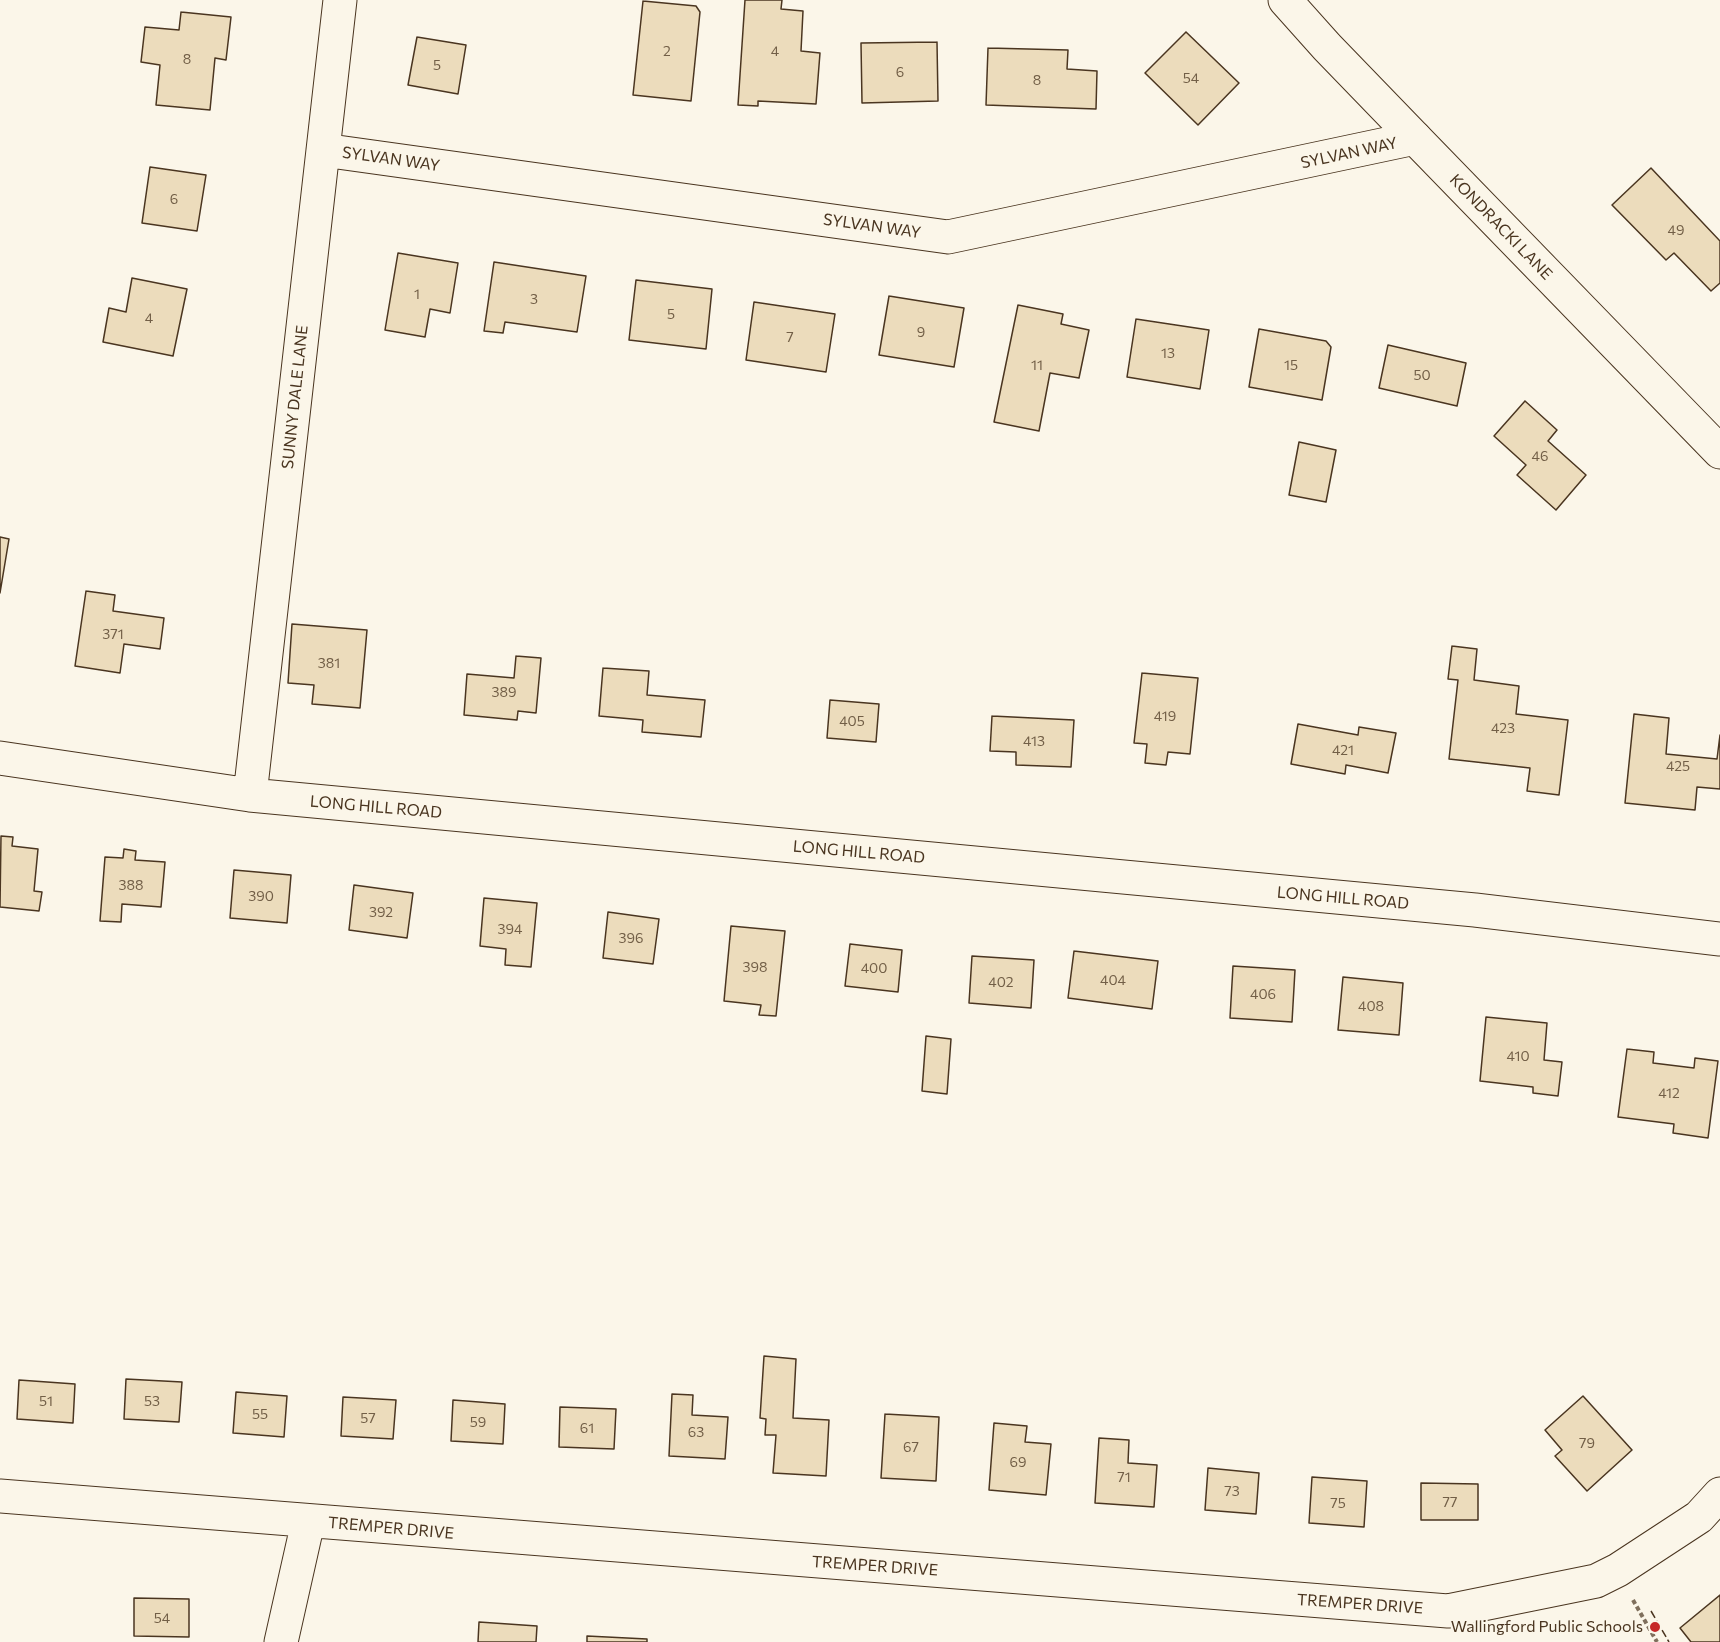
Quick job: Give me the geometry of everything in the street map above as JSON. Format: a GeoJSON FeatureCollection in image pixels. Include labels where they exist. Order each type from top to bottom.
{"type":"FeatureCollection","features":[{"type":"Feature","properties":{"kind":"street","name":"SUNNY DALE LANE"},"geometry":{"type":"LineString","coordinates":[[250,795],[340,0]]}},
{"type":"Feature","properties":{"kind":"street","name":"KONDRACKI LANE"},"geometry":{"type":"LineString","coordinates":[[1285,0],[1415,138],[1720,452]]}},
{"type":"Feature","properties":{"kind":"street","name":"SYLVAN WAY"},"geometry":{"type":"LineString","coordinates":[[323,150],[948,237],[1415,138]]}},
{"type":"Feature","properties":{"kind":"street","name":"LONG HILL ROAD"},"geometry":{"type":"LineString","coordinates":[[0,758],[250,795],[1463,909],[1720,939]]}},
{"type":"Feature","properties":{"kind":"street","name":"TREMPER DRIVE"},"geometry":{"type":"LineString","coordinates":[[0,1496],[1448,1611],[1596,1581],[1618,1570],[1699,1517],[1720,1494]]}},
{"type":"Feature","properties":{"kind":"street"},"geometry":{"type":"LineString","coordinates":[[280,1642],[308,1522]]}},
{"type":"Feature","properties":{"kind":"path"},"geometry":{"type":"LineString","coordinates":[[1618,1570],[1657,1642]]}},
{"type":"Feature","properties":{"kind":"building"},"geometry":{"type":"Polygon","coordinates":[[[745,0],[782,0],[781,9],[803,11],[801,51],[820,53],[816,104],[758,101],[758,106],[738,105],[745,0]]]}},
{"type":"Feature","properties":{"kind":"building"},"geometry":{"type":"Polygon","coordinates":[[[643,1],[696,6],[700,12],[691,101],[633,95],[643,1]]]}},
{"type":"Feature","properties":{"kind":"building"},"geometry":{"type":"Polygon","coordinates":[[[181,12],[231,17],[226,60],[215,58],[210,110],[156,105],[160,65],[141,62],[145,27],[179,30],[181,12]]]}},
{"type":"Feature","properties":{"kind":"building"},"geometry":{"type":"Polygon","coordinates":[[[1186,32],[1239,83],[1198,125],[1145,73],[1186,32]]]}},
{"type":"Feature","properties":{"kind":"building"},"geometry":{"type":"Polygon","coordinates":[[[417,37],[466,45],[458,94],[408,85],[417,37]]]}},
{"type":"Feature","properties":{"kind":"building"},"geometry":{"type":"Polygon","coordinates":[[[937,42],[938,101],[862,103],[861,43],[937,42]]]}},
{"type":"Feature","properties":{"kind":"building"},"geometry":{"type":"Polygon","coordinates":[[[988,48],[1068,50],[1067,69],[1097,71],[1096,109],[986,105],[988,48]]]}},
{"type":"Feature","properties":{"kind":"building"},"geometry":{"type":"Polygon","coordinates":[[[150,167],[206,175],[197,231],[142,223],[150,167]]]}},
{"type":"Feature","properties":{"kind":"building"},"geometry":{"type":"Polygon","coordinates":[[[1651,168],[1720,241],[1720,283],[1711,291],[1674,253],[1666,260],[1612,205],[1651,168]]]}},
{"type":"Feature","properties":{"kind":"building"},"geometry":{"type":"Polygon","coordinates":[[[398,253],[458,263],[450,313],[430,309],[425,337],[385,330],[398,253]]]}},
{"type":"Feature","properties":{"kind":"building"},"geometry":{"type":"Polygon","coordinates":[[[494,262],[586,276],[577,332],[505,322],[503,333],[484,331],[494,262]]]}},
{"type":"Feature","properties":{"kind":"building"},"geometry":{"type":"Polygon","coordinates":[[[132,278],[187,289],[173,356],[103,342],[109,308],[126,312],[132,278]]]}},
{"type":"Feature","properties":{"kind":"building"},"geometry":{"type":"Polygon","coordinates":[[[636,280],[712,289],[706,349],[629,340],[636,280]]]}},
{"type":"Feature","properties":{"kind":"building"},"geometry":{"type":"Polygon","coordinates":[[[889,296],[964,308],[954,367],[879,355],[889,296]]]}},
{"type":"Feature","properties":{"kind":"building"},"geometry":{"type":"Polygon","coordinates":[[[754,302],[835,314],[826,372],[746,360],[754,302]]]}},
{"type":"Feature","properties":{"kind":"building"},"geometry":{"type":"Polygon","coordinates":[[[1018,305],[1063,314],[1061,324],[1089,330],[1079,378],[1050,373],[1039,431],[994,422],[1018,305]]]}},
{"type":"Feature","properties":{"kind":"building"},"geometry":{"type":"Polygon","coordinates":[[[1136,319],[1209,330],[1200,389],[1127,377],[1136,319]]]}},
{"type":"Feature","properties":{"kind":"building"},"geometry":{"type":"Polygon","coordinates":[[[1259,329],[1326,341],[1331,347],[1322,400],[1249,387],[1259,329]]]}},
{"type":"Feature","properties":{"kind":"building"},"geometry":{"type":"Polygon","coordinates":[[[1388,345],[1466,363],[1457,406],[1379,388],[1388,345]]]}},
{"type":"Feature","properties":{"kind":"building"},"geometry":{"type":"Polygon","coordinates":[[[1525,401],[1557,430],[1548,441],[1586,475],[1556,510],[1517,475],[1526,465],[1494,436],[1525,401]]]}},
{"type":"Feature","properties":{"kind":"building"},"geometry":{"type":"Polygon","coordinates":[[[1299,442],[1336,450],[1326,502],[1289,495],[1299,442]]]}},
{"type":"Feature","properties":{"kind":"building"},"geometry":{"type":"Polygon","coordinates":[[[0,537],[9,539],[0,593],[0,537]]]}},
{"type":"Feature","properties":{"kind":"building"},"geometry":{"type":"Polygon","coordinates":[[[86,591],[115,595],[113,611],[164,618],[160,649],[124,644],[120,673],[75,666],[86,591]]]}},
{"type":"Feature","properties":{"kind":"building"},"geometry":{"type":"Polygon","coordinates":[[[292,624],[367,630],[360,708],[312,704],[314,685],[288,683],[292,624]]]}},
{"type":"Feature","properties":{"kind":"building"},"geometry":{"type":"Polygon","coordinates":[[[1452,646],[1477,649],[1474,680],[1519,686],[1516,714],[1568,720],[1559,795],[1527,791],[1530,768],[1449,759],[1458,680],[1448,679],[1452,646]]]}},
{"type":"Feature","properties":{"kind":"building"},"geometry":{"type":"Polygon","coordinates":[[[516,656],[541,658],[536,713],[518,711],[517,720],[464,715],[467,674],[514,678],[516,656]]]}},
{"type":"Feature","properties":{"kind":"building"},"geometry":{"type":"Polygon","coordinates":[[[603,668],[649,671],[647,695],[705,700],[701,737],[642,732],[643,720],[599,716],[603,668]]]}},
{"type":"Feature","properties":{"kind":"building"},"geometry":{"type":"Polygon","coordinates":[[[1142,673],[1198,678],[1190,754],[1168,752],[1166,765],[1145,763],[1147,744],[1134,743],[1142,673]]]}},
{"type":"Feature","properties":{"kind":"building"},"geometry":{"type":"Polygon","coordinates":[[[830,700],[879,704],[876,742],[827,738],[830,700]]]}},
{"type":"Feature","properties":{"kind":"building"},"geometry":{"type":"Polygon","coordinates":[[[1634,714],[1669,718],[1666,754],[1717,759],[1720,735],[1720,789],[1697,787],[1695,810],[1625,803],[1634,714]]]}},
{"type":"Feature","properties":{"kind":"building"},"geometry":{"type":"Polygon","coordinates":[[[992,716],[1074,720],[1071,767],[1016,765],[1016,752],[990,751],[992,716]]]}},
{"type":"Feature","properties":{"kind":"building"},"geometry":{"type":"Polygon","coordinates":[[[1298,724],[1358,735],[1359,727],[1396,733],[1388,773],[1346,765],[1345,774],[1291,764],[1298,724]]]}},
{"type":"Feature","properties":{"kind":"building"},"geometry":{"type":"Polygon","coordinates":[[[1,836],[13,837],[12,846],[38,849],[34,891],[42,892],[39,911],[0,907],[1,836]]]}},
{"type":"Feature","properties":{"kind":"building"},"geometry":{"type":"Polygon","coordinates":[[[124,849],[136,851],[135,860],[165,862],[161,907],[122,904],[121,922],[100,921],[105,857],[123,858],[124,849]]]}},
{"type":"Feature","properties":{"kind":"building"},"geometry":{"type":"Polygon","coordinates":[[[234,870],[291,875],[287,923],[230,918],[234,870]]]}},
{"type":"Feature","properties":{"kind":"building"},"geometry":{"type":"Polygon","coordinates":[[[354,885],[413,893],[407,938],[349,930],[354,885]]]}},
{"type":"Feature","properties":{"kind":"building"},"geometry":{"type":"Polygon","coordinates":[[[484,898],[537,903],[531,967],[505,965],[506,949],[480,946],[484,898]]]}},
{"type":"Feature","properties":{"kind":"building"},"geometry":{"type":"Polygon","coordinates":[[[608,912],[659,919],[653,964],[603,958],[608,912]]]}},
{"type":"Feature","properties":{"kind":"building"},"geometry":{"type":"Polygon","coordinates":[[[731,926],[785,931],[776,1016],[759,1015],[761,1005],[724,1001],[731,926]]]}},
{"type":"Feature","properties":{"kind":"building"},"geometry":{"type":"Polygon","coordinates":[[[850,944],[902,950],[898,992],[845,986],[850,944]]]}},
{"type":"Feature","properties":{"kind":"building"},"geometry":{"type":"Polygon","coordinates":[[[1074,951],[1158,961],[1152,1009],[1068,998],[1074,951]]]}},
{"type":"Feature","properties":{"kind":"building"},"geometry":{"type":"Polygon","coordinates":[[[972,956],[1034,960],[1031,1008],[969,1003],[972,956]]]}},
{"type":"Feature","properties":{"kind":"building"},"geometry":{"type":"Polygon","coordinates":[[[1233,966],[1295,970],[1292,1022],[1230,1018],[1233,966]]]}},
{"type":"Feature","properties":{"kind":"building"},"geometry":{"type":"Polygon","coordinates":[[[1343,977],[1403,983],[1399,1035],[1338,1030],[1343,977]]]}},
{"type":"Feature","properties":{"kind":"building"},"geometry":{"type":"Polygon","coordinates":[[[1486,1017],[1547,1023],[1544,1060],[1562,1062],[1558,1096],[1533,1093],[1533,1087],[1480,1081],[1486,1017]]]}},
{"type":"Feature","properties":{"kind":"building"},"geometry":{"type":"Polygon","coordinates":[[[926,1036],[951,1039],[947,1094],[922,1091],[926,1036]]]}},
{"type":"Feature","properties":{"kind":"building"},"geometry":{"type":"Polygon","coordinates":[[[1627,1049],[1654,1052],[1653,1063],[1694,1068],[1695,1058],[1718,1061],[1708,1138],[1673,1133],[1674,1124],[1618,1117],[1627,1049]]]}},
{"type":"Feature","properties":{"kind":"building"},"geometry":{"type":"Polygon","coordinates":[[[764,1356],[796,1359],[793,1418],[829,1420],[826,1476],[773,1473],[776,1435],[765,1435],[766,1419],[760,1418],[764,1356]]]}},
{"type":"Feature","properties":{"kind":"building"},"geometry":{"type":"Polygon","coordinates":[[[126,1379],[182,1382],[179,1422],[124,1419],[126,1379]]]}},
{"type":"Feature","properties":{"kind":"building"},"geometry":{"type":"Polygon","coordinates":[[[19,1380],[75,1384],[73,1423],[17,1419],[19,1380]]]}},
{"type":"Feature","properties":{"kind":"building"},"geometry":{"type":"Polygon","coordinates":[[[236,1392],[287,1396],[284,1437],[233,1433],[236,1392]]]}},
{"type":"Feature","properties":{"kind":"building"},"geometry":{"type":"Polygon","coordinates":[[[672,1394],[693,1395],[692,1415],[728,1417],[725,1459],[669,1456],[672,1394]]]}},
{"type":"Feature","properties":{"kind":"building"},"geometry":{"type":"Polygon","coordinates":[[[1583,1396],[1632,1450],[1587,1491],[1555,1456],[1562,1450],[1545,1430],[1583,1396]]]}},
{"type":"Feature","properties":{"kind":"building"},"geometry":{"type":"Polygon","coordinates":[[[343,1397],[396,1400],[393,1439],[341,1436],[343,1397]]]}},
{"type":"Feature","properties":{"kind":"building"},"geometry":{"type":"Polygon","coordinates":[[[453,1400],[505,1404],[503,1444],[451,1441],[453,1400]]]}},
{"type":"Feature","properties":{"kind":"building"},"geometry":{"type":"Polygon","coordinates":[[[560,1407],[616,1409],[614,1449],[559,1447],[560,1407]]]}},
{"type":"Feature","properties":{"kind":"building"},"geometry":{"type":"Polygon","coordinates":[[[885,1414],[939,1417],[936,1481],[881,1478],[885,1414]]]}},
{"type":"Feature","properties":{"kind":"building"},"geometry":{"type":"Polygon","coordinates":[[[994,1423],[1027,1426],[1025,1442],[1051,1444],[1046,1495],[989,1490],[994,1423]]]}},
{"type":"Feature","properties":{"kind":"building"},"geometry":{"type":"Polygon","coordinates":[[[1099,1438],[1129,1440],[1128,1463],[1157,1465],[1154,1507],[1095,1503],[1099,1438]]]}},
{"type":"Feature","properties":{"kind":"building"},"geometry":{"type":"Polygon","coordinates":[[[1208,1468],[1259,1473],[1256,1514],[1205,1510],[1208,1468]]]}},
{"type":"Feature","properties":{"kind":"building"},"geometry":{"type":"Polygon","coordinates":[[[1312,1477],[1367,1481],[1364,1527],[1309,1523],[1312,1477]]]}},
{"type":"Feature","properties":{"kind":"building"},"geometry":{"type":"Polygon","coordinates":[[[1421,1483],[1478,1484],[1478,1520],[1421,1520],[1421,1483]]]}},
{"type":"Feature","properties":{"kind":"building"},"geometry":{"type":"Polygon","coordinates":[[[1720,1595],[1720,1642],[1691,1642],[1680,1628],[1720,1595]]]}},
{"type":"Feature","properties":{"kind":"building"},"geometry":{"type":"Polygon","coordinates":[[[134,1598],[189,1599],[189,1637],[134,1636],[134,1598]]]}},
{"type":"Feature","properties":{"kind":"building"},"geometry":{"type":"Polygon","coordinates":[[[479,1622],[537,1626],[536,1642],[478,1642],[479,1622]]]}},
{"type":"Feature","properties":{"kind":"building"},"geometry":{"type":"Polygon","coordinates":[[[587,1636],[647,1639],[647,1642],[587,1642],[587,1636]]]}},
{"type":"Feature","properties":{"kind":"fence"},"geometry":{"type":"LineString","coordinates":[[1651,1611],[1669,1642]]}},
{"type":"Feature","properties":{"kind":"place","name":"Wallingford Public Schools"},"geometry":{"type":"Point","coordinates":[1655,1627]}}]}
